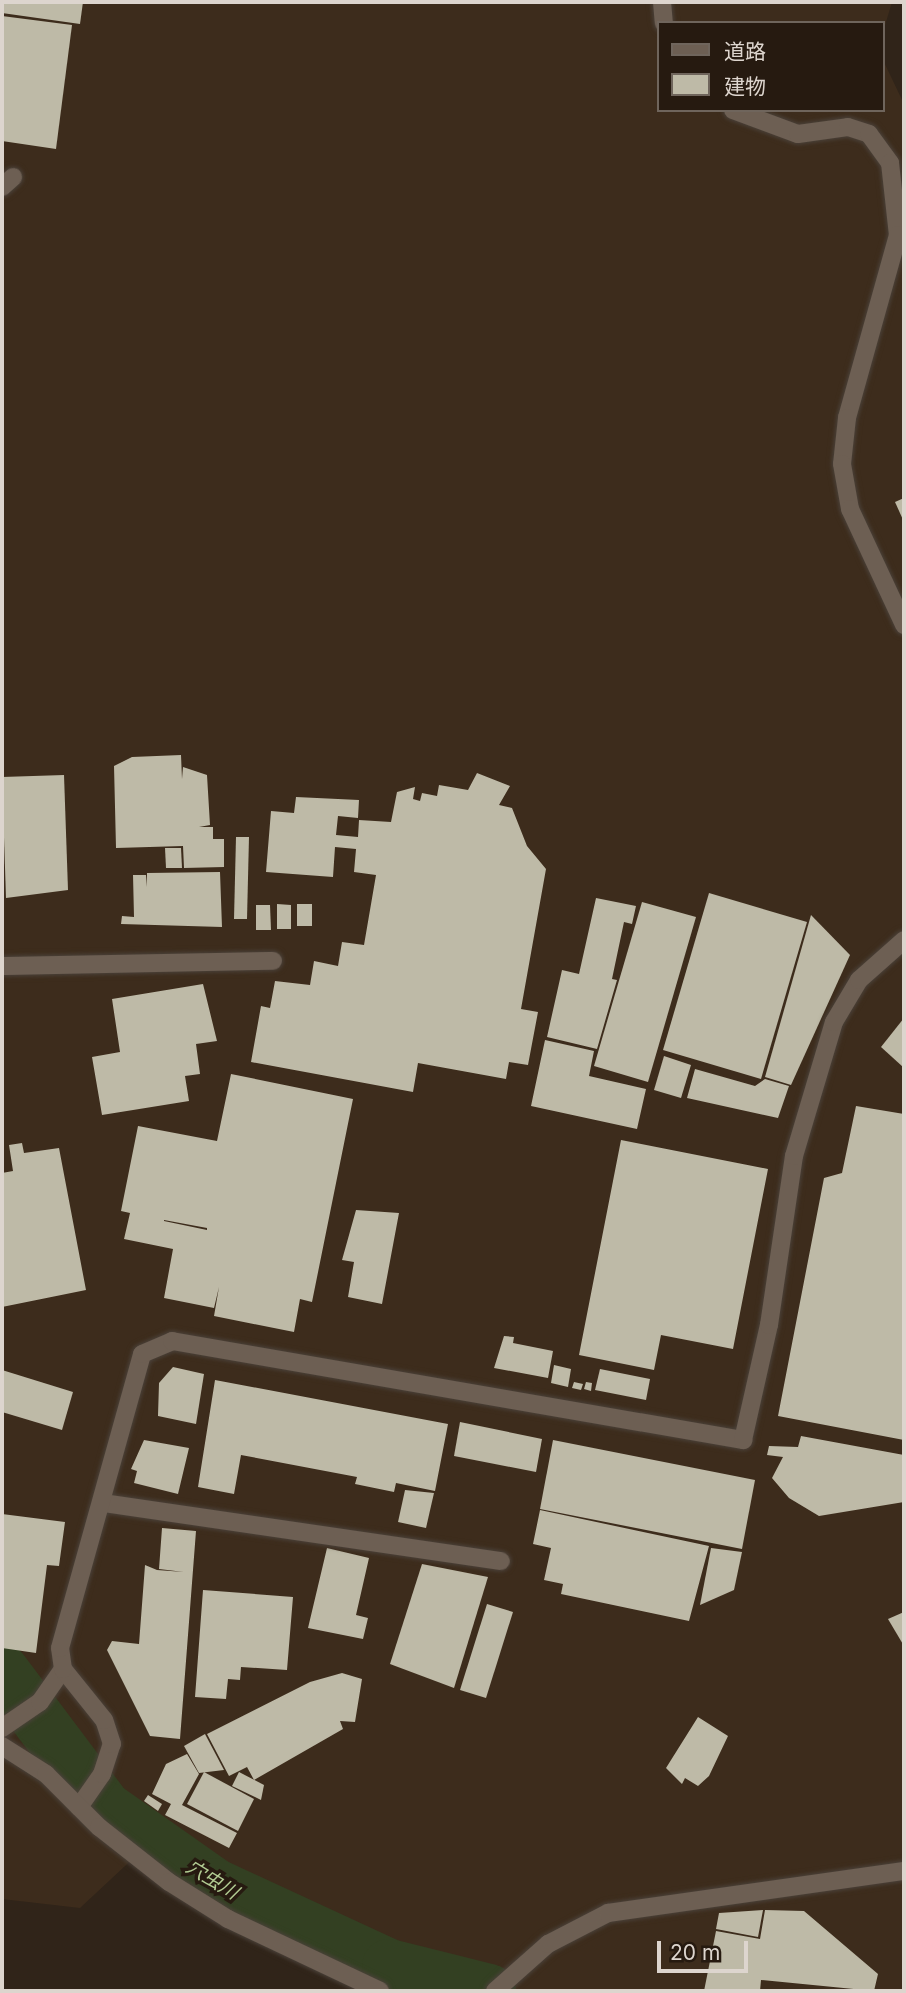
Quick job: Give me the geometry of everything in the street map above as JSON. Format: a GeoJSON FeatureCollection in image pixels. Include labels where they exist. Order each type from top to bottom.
{"type":"FeatureCollection","features":[{"type":"Feature","properties":{"kind":"street"},"geometry":{"type":"LineString","coordinates":[[662,2],[664,21]]}},
{"type":"Feature","properties":{"kind":"street"},"geometry":{"type":"LineString","coordinates":[[738,112],[798,134],[859,131],[869,134],[890,163],[898,234],[849,406],[842,464],[850,509],[904,625]]}},
{"type":"Feature","properties":{"kind":"street"},"geometry":{"type":"LineString","coordinates":[[79,1807],[102,1774],[112,1744],[104,1720],[63,1669],[60,1648],[103,1503],[142,1354],[172,1341],[580,1416],[743,1440],[769,1325],[794,1156],[834,1022],[859,979],[904,940]]}},
{"type":"Feature","properties":{"kind":"street"},"geometry":{"type":"LineString","coordinates":[[2,966],[274,961]]}},
{"type":"Feature","properties":{"kind":"street"},"geometry":{"type":"LineString","coordinates":[[103,1503],[501,1560]]}},
{"type":"Feature","properties":{"kind":"street"},"geometry":{"type":"LineString","coordinates":[[2,1728],[40,1702],[63,1669]]}},
{"type":"Feature","properties":{"kind":"street"},"geometry":{"type":"LineString","coordinates":[[2,1746],[46,1774],[79,1807],[169,1882],[228,1919],[380,1991]]}},
{"type":"Feature","properties":{"kind":"street"},"geometry":{"type":"LineString","coordinates":[[495,1991],[548,1944],[608,1913],[904,1871]]}},
{"type":"Feature","properties":{"kind":"shaded area"},"geometry":{"type":"Polygon","coordinates":[[[2,2],[892,2],[885,25],[885,21],[657,21],[657,112],[885,112],[885,64],[904,104],[904,1991],[512,1991],[366,1952],[154,1839],[80,1908],[2,1899],[2,2]]]}},
{"type":"Feature","properties":{"kind":"building"},"geometry":{"type":"Polygon","coordinates":[[[2,2],[83,2],[80,24],[2,13],[2,2]]]}},
{"type":"Feature","properties":{"kind":"building"},"geometry":{"type":"Polygon","coordinates":[[[2,16],[72,25],[56,149],[2,141],[2,16]]]}},
{"type":"Feature","properties":{"kind":"building"},"geometry":{"type":"Polygon","coordinates":[[[904,498],[904,522],[895,502],[904,498]]]}},
{"type":"Feature","properties":{"kind":"building"},"geometry":{"type":"Polygon","coordinates":[[[181,755],[182,779],[183,767],[207,775],[210,825],[199,827],[213,827],[213,839],[224,839],[224,867],[184,868],[183,846],[116,848],[114,766],[132,757],[181,755]]]}},
{"type":"Feature","properties":{"kind":"building"},"geometry":{"type":"Polygon","coordinates":[[[477,773],[510,786],[499,805],[512,808],[527,846],[546,869],[521,1009],[538,1012],[528,1065],[509,1062],[506,1079],[418,1063],[413,1092],[251,1062],[261,1006],[270,1008],[275,981],[310,985],[314,961],[338,966],[342,942],[364,945],[376,875],[354,872],[356,849],[335,847],[333,877],[266,872],[271,811],[294,813],[296,797],[359,800],[358,818],[338,816],[336,835],[358,837],[359,820],[391,822],[397,792],[415,787],[413,799],[420,801],[422,793],[437,796],[439,785],[468,790],[477,773]]]}},
{"type":"Feature","properties":{"kind":"building"},"geometry":{"type":"Polygon","coordinates":[[[64,775],[68,890],[6,898],[2,777],[64,775]]]}},
{"type":"Feature","properties":{"kind":"building"},"geometry":{"type":"Polygon","coordinates":[[[236,837],[249,837],[247,919],[234,919],[236,837]]]}},
{"type":"Feature","properties":{"kind":"building"},"geometry":{"type":"Polygon","coordinates":[[[165,848],[181,848],[182,868],[166,868],[165,848]]]}},
{"type":"Feature","properties":{"kind":"building"},"geometry":{"type":"Polygon","coordinates":[[[220,872],[222,927],[121,924],[122,916],[134,917],[133,875],[146,875],[147,887],[147,873],[220,872]]]}},
{"type":"Feature","properties":{"kind":"building"},"geometry":{"type":"Polygon","coordinates":[[[709,893],[807,922],[761,1079],[663,1050],[709,893]]]}},
{"type":"Feature","properties":{"kind":"building"},"geometry":{"type":"Polygon","coordinates":[[[596,898],[636,906],[632,924],[624,922],[612,979],[617,980],[597,1049],[547,1037],[562,970],[579,974],[596,898]]]}},
{"type":"Feature","properties":{"kind":"building"},"geometry":{"type":"Polygon","coordinates":[[[642,902],[696,917],[648,1082],[594,1066],[642,902]]]}},
{"type":"Feature","properties":{"kind":"building"},"geometry":{"type":"Polygon","coordinates":[[[277,904],[291,905],[291,929],[277,929],[277,904]]]}},
{"type":"Feature","properties":{"kind":"building"},"geometry":{"type":"Polygon","coordinates":[[[297,904],[312,904],[312,926],[297,926],[297,904]]]}},
{"type":"Feature","properties":{"kind":"building"},"geometry":{"type":"Polygon","coordinates":[[[256,905],[270,905],[271,930],[256,930],[256,905]]]}},
{"type":"Feature","properties":{"kind":"building"},"geometry":{"type":"Polygon","coordinates":[[[811,915],[850,955],[791,1085],[765,1077],[811,915]]]}},
{"type":"Feature","properties":{"kind":"building"},"geometry":{"type":"Polygon","coordinates":[[[203,984],[217,1041],[196,1044],[200,1074],[185,1076],[189,1101],[102,1115],[92,1057],[120,1052],[112,999],[203,984]]]}},
{"type":"Feature","properties":{"kind":"building"},"geometry":{"type":"Polygon","coordinates":[[[904,1018],[904,1065],[903,1067],[881,1047],[904,1018]]]}},
{"type":"Feature","properties":{"kind":"building"},"geometry":{"type":"Polygon","coordinates":[[[545,1040],[594,1051],[589,1076],[646,1089],[637,1129],[531,1106],[545,1040]]]}},
{"type":"Feature","properties":{"kind":"building"},"geometry":{"type":"Polygon","coordinates":[[[664,1056],[691,1065],[681,1098],[654,1090],[664,1056]]]}},
{"type":"Feature","properties":{"kind":"building"},"geometry":{"type":"Polygon","coordinates":[[[695,1069],[755,1086],[765,1079],[789,1086],[778,1118],[687,1098],[695,1069]]]}},
{"type":"Feature","properties":{"kind":"building"},"geometry":{"type":"Polygon","coordinates":[[[231,1074],[353,1099],[312,1302],[300,1299],[294,1332],[214,1316],[219,1287],[214,1308],[164,1298],[173,1249],[124,1239],[130,1213],[121,1211],[138,1126],[217,1141],[231,1074]],[[164,1220],[207,1230],[207,1228],[164,1220]]]}},
{"type":"Feature","properties":{"kind":"building"},"geometry":{"type":"Polygon","coordinates":[[[856,1106],[904,1114],[904,1440],[778,1416],[824,1178],[842,1173],[856,1106]]]}},
{"type":"Feature","properties":{"kind":"building"},"geometry":{"type":"Polygon","coordinates":[[[621,1140],[768,1169],[733,1349],[661,1335],[654,1370],[579,1355],[621,1140]]]}},
{"type":"Feature","properties":{"kind":"building"},"geometry":{"type":"Polygon","coordinates":[[[22,1143],[24,1153],[59,1148],[86,1290],[2,1307],[2,1173],[13,1171],[9,1145],[22,1143]]]}},
{"type":"Feature","properties":{"kind":"building"},"geometry":{"type":"Polygon","coordinates":[[[356,1210],[399,1213],[382,1304],[348,1297],[354,1262],[342,1260],[356,1210]]]}},
{"type":"Feature","properties":{"kind":"building"},"geometry":{"type":"Polygon","coordinates":[[[504,1336],[514,1337],[513,1343],[553,1351],[548,1378],[494,1368],[504,1336]]]}},
{"type":"Feature","properties":{"kind":"building"},"geometry":{"type":"Polygon","coordinates":[[[554,1365],[571,1369],[568,1387],[551,1383],[554,1365]]]}},
{"type":"Feature","properties":{"kind":"building"},"geometry":{"type":"Polygon","coordinates":[[[173,1367],[204,1374],[196,1424],[158,1416],[159,1383],[173,1367]]]}},
{"type":"Feature","properties":{"kind":"building"},"geometry":{"type":"Polygon","coordinates":[[[600,1369],[650,1379],[646,1400],[595,1390],[600,1369]]]}},
{"type":"Feature","properties":{"kind":"building"},"geometry":{"type":"Polygon","coordinates":[[[2,1370],[73,1392],[62,1430],[2,1412],[2,1370]]]}},
{"type":"Feature","properties":{"kind":"building"},"geometry":{"type":"Polygon","coordinates":[[[215,1380],[448,1424],[435,1491],[396,1483],[394,1492],[355,1484],[357,1477],[241,1455],[234,1494],[198,1487],[215,1380]]]}},
{"type":"Feature","properties":{"kind":"building"},"geometry":{"type":"Polygon","coordinates":[[[574,1382],[583,1384],[581,1390],[572,1388],[574,1382]]]}},
{"type":"Feature","properties":{"kind":"building"},"geometry":{"type":"Polygon","coordinates":[[[586,1382],[592,1383],[591,1391],[584,1389],[586,1382]]]}},
{"type":"Feature","properties":{"kind":"building"},"geometry":{"type":"Polygon","coordinates":[[[460,1422],[542,1439],[536,1472],[454,1456],[460,1422]]]}},
{"type":"Feature","properties":{"kind":"building"},"geometry":{"type":"Polygon","coordinates":[[[801,1436],[904,1455],[904,1502],[819,1516],[789,1498],[772,1478],[783,1457],[767,1455],[769,1446],[798,1447],[801,1436]]]}},
{"type":"Feature","properties":{"kind":"building"},"geometry":{"type":"Polygon","coordinates":[[[144,1440],[189,1448],[178,1494],[134,1483],[137,1471],[131,1469],[144,1440]]]}},
{"type":"Feature","properties":{"kind":"building"},"geometry":{"type":"Polygon","coordinates":[[[553,1440],[755,1480],[742,1549],[540,1509],[553,1440]]]}},
{"type":"Feature","properties":{"kind":"building"},"geometry":{"type":"Polygon","coordinates":[[[405,1490],[434,1493],[426,1528],[398,1522],[405,1490]]]}},
{"type":"Feature","properties":{"kind":"building"},"geometry":{"type":"Polygon","coordinates":[[[540,1510],[709,1546],[689,1621],[561,1594],[563,1584],[544,1580],[551,1548],[533,1544],[540,1510]]]}},
{"type":"Feature","properties":{"kind":"building"},"geometry":{"type":"Polygon","coordinates":[[[2,1514],[65,1522],[59,1566],[47,1565],[36,1653],[2,1648],[2,1514]]]}},
{"type":"Feature","properties":{"kind":"building"},"geometry":{"type":"Polygon","coordinates":[[[162,1528],[196,1531],[180,1739],[150,1736],[107,1650],[112,1641],[139,1644],[145,1565],[157,1570],[184,1572],[159,1569],[162,1528]]]}},
{"type":"Feature","properties":{"kind":"building"},"geometry":{"type":"Polygon","coordinates":[[[327,1548],[369,1558],[356,1615],[368,1618],[363,1639],[308,1628],[327,1548]]]}},
{"type":"Feature","properties":{"kind":"building"},"geometry":{"type":"Polygon","coordinates":[[[711,1548],[742,1552],[734,1590],[700,1605],[711,1548]]]}},
{"type":"Feature","properties":{"kind":"building"},"geometry":{"type":"Polygon","coordinates":[[[422,1564],[488,1577],[454,1688],[390,1664],[422,1564]]]}},
{"type":"Feature","properties":{"kind":"building"},"geometry":{"type":"Polygon","coordinates":[[[203,1590],[293,1597],[287,1670],[241,1667],[240,1680],[228,1679],[226,1699],[195,1697],[203,1590]]]}},
{"type":"Feature","properties":{"kind":"building"},"geometry":{"type":"Polygon","coordinates":[[[487,1604],[513,1612],[486,1698],[460,1690],[487,1604]]]}},
{"type":"Feature","properties":{"kind":"building"},"geometry":{"type":"Polygon","coordinates":[[[904,1612],[904,1646],[888,1619],[904,1612]]]}},
{"type":"Feature","properties":{"kind":"building"},"geometry":{"type":"Polygon","coordinates":[[[342,1673],[362,1679],[355,1722],[340,1721],[343,1729],[254,1780],[247,1767],[229,1776],[207,1734],[310,1682],[342,1673]]]}},
{"type":"Feature","properties":{"kind":"building"},"geometry":{"type":"Polygon","coordinates":[[[698,1717],[728,1736],[709,1776],[698,1786],[685,1778],[682,1784],[666,1768],[698,1717]]]}},
{"type":"Feature","properties":{"kind":"building"},"geometry":{"type":"Polygon","coordinates":[[[205,1734],[224,1770],[199,1773],[184,1746],[205,1734]]]}},
{"type":"Feature","properties":{"kind":"building"},"geometry":{"type":"Polygon","coordinates":[[[187,1754],[199,1774],[182,1805],[237,1833],[229,1848],[165,1815],[171,1804],[152,1794],[166,1764],[187,1754]]]}},
{"type":"Feature","properties":{"kind":"building"},"geometry":{"type":"Polygon","coordinates":[[[204,1772],[254,1799],[238,1831],[187,1804],[204,1772]]]}},
{"type":"Feature","properties":{"kind":"building"},"geometry":{"type":"Polygon","coordinates":[[[239,1772],[264,1785],[261,1800],[232,1786],[239,1772]]]}},
{"type":"Feature","properties":{"kind":"building"},"geometry":{"type":"Polygon","coordinates":[[[148,1795],[162,1804],[158,1811],[144,1801],[148,1795]]]}},
{"type":"Feature","properties":{"kind":"building"},"geometry":{"type":"Polygon","coordinates":[[[763,1910],[758,1937],[716,1929],[719,1913],[763,1910]]]}},
{"type":"Feature","properties":{"kind":"building"},"geometry":{"type":"Polygon","coordinates":[[[765,1910],[804,1911],[878,1974],[874,1991],[761,1980],[760,1991],[704,1991],[716,1931],[760,1939],[765,1910]]]}},
{"type":"Feature","properties":{"kind":"waterway","name":"穴虫川"},"geometry":{"type":"LineString","coordinates":[[2,1671],[105,1808],[214,1885],[389,1966],[489,1991]]}}]}
